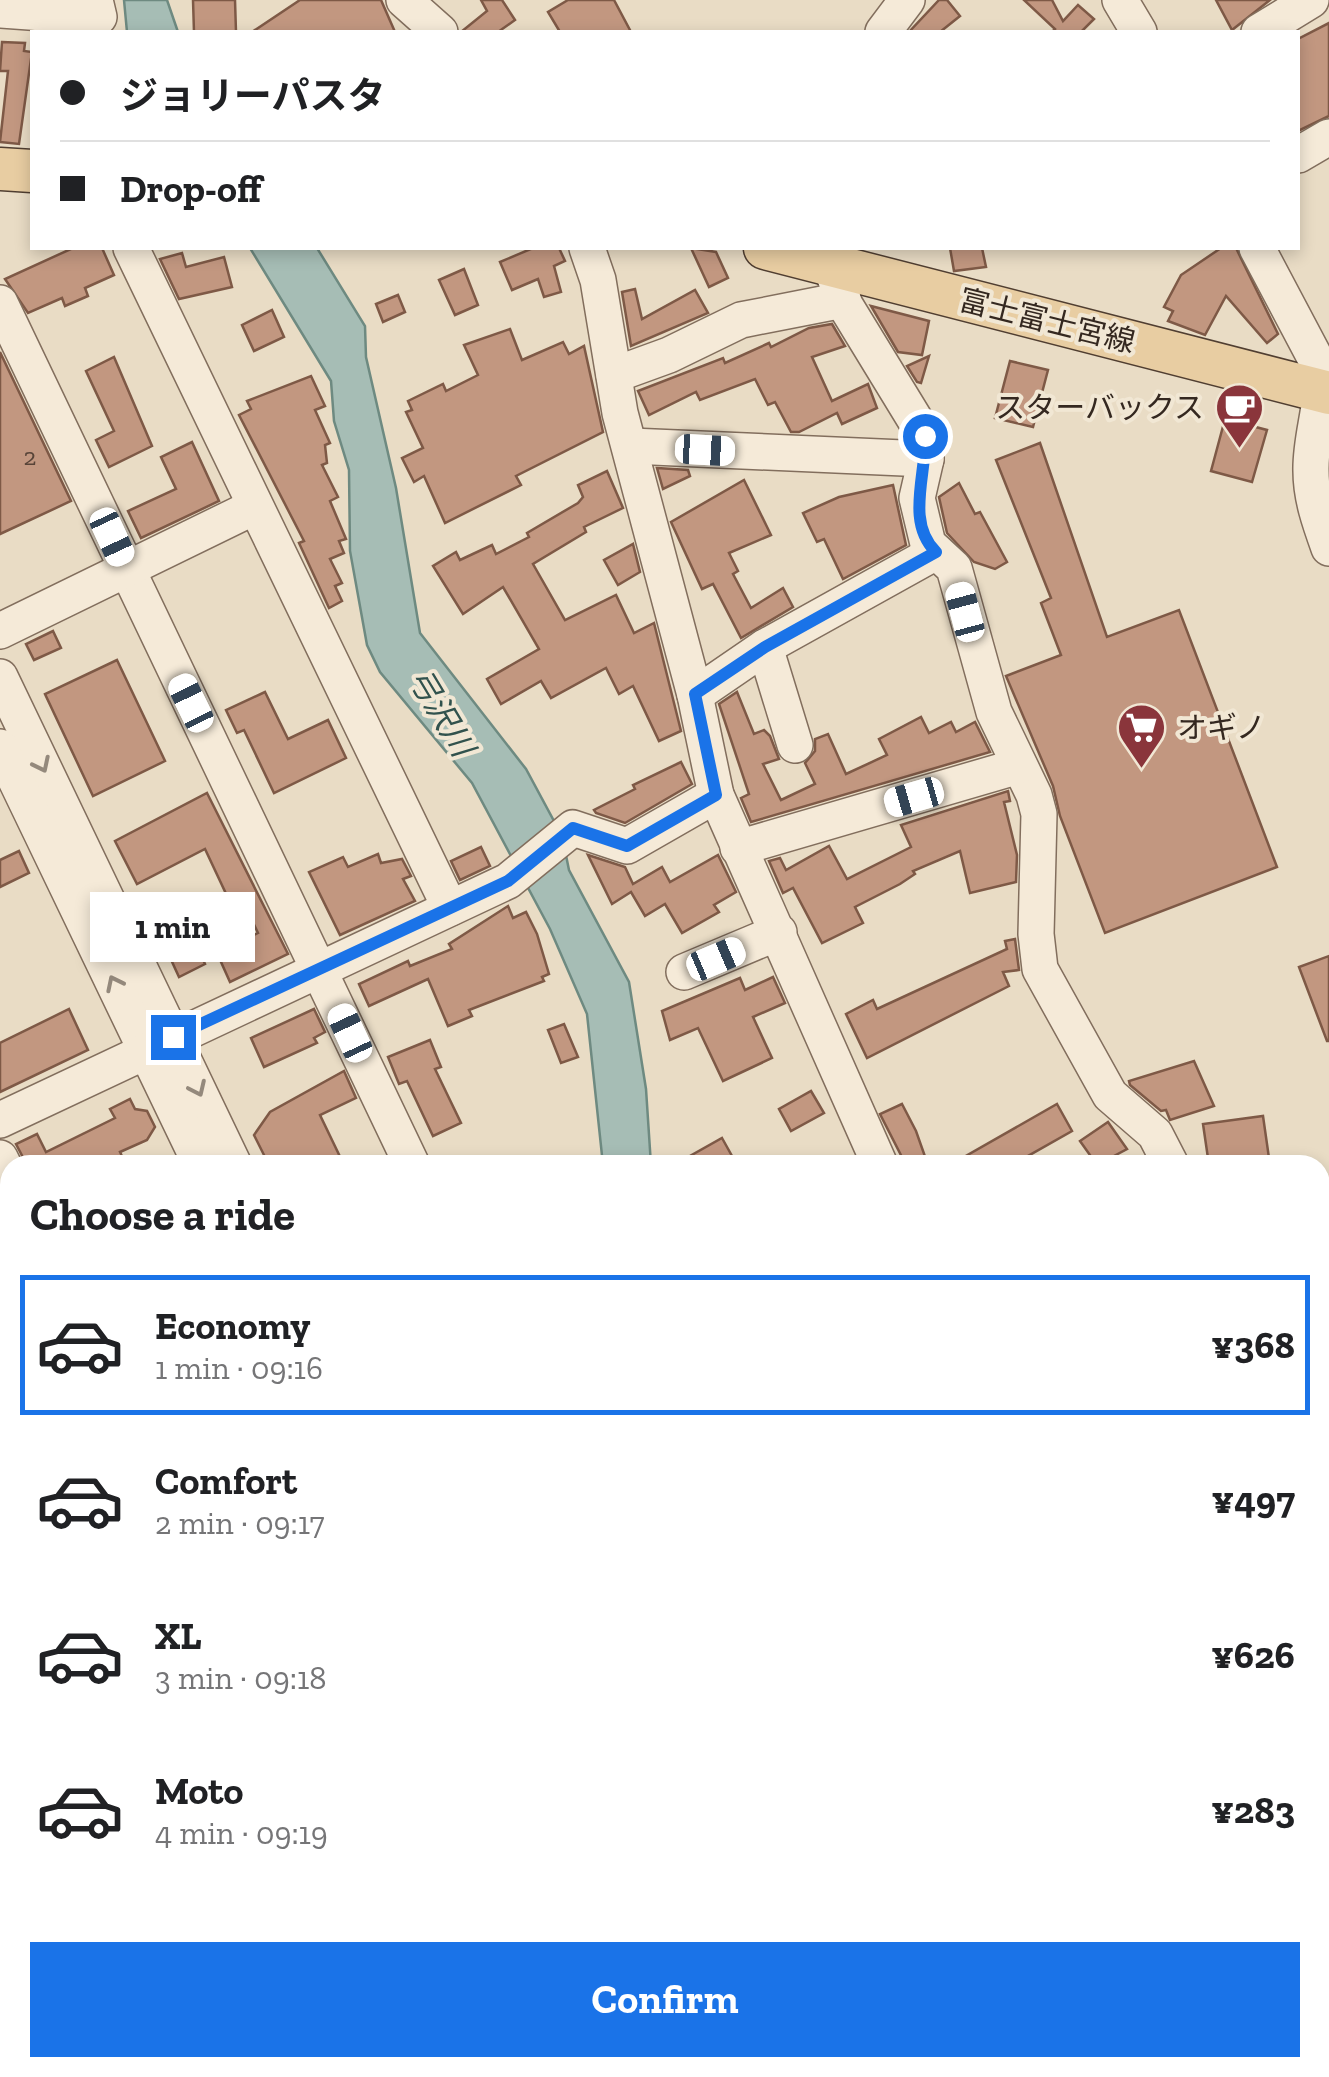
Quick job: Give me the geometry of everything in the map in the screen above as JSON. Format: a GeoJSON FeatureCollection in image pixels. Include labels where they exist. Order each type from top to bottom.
{"type":"FeatureCollection","features":[{"type":"Feature","properties":{"kind":"main road"},"geometry":{"type":"LineString","coordinates":[[0,169],[30,171]]}},
{"type":"Feature","properties":{"kind":"main road","name":"富士富士宮線"},"geometry":{"type":"LineString","coordinates":[[772,250],[1326,392]]}},
{"type":"Feature","properties":{"kind":"street"},"geometry":{"type":"LineString","coordinates":[[0,10],[99,17],[95,0]]}},
{"type":"Feature","properties":{"kind":"street"},"geometry":{"type":"LineString","coordinates":[[404,0],[438,30]]}},
{"type":"Feature","properties":{"kind":"street"},"geometry":{"type":"LineString","coordinates":[[884,30],[907,0]]}},
{"type":"Feature","properties":{"kind":"street"},"geometry":{"type":"LineString","coordinates":[[1120,0],[1138,30]]}},
{"type":"Feature","properties":{"kind":"street"},"geometry":{"type":"LineString","coordinates":[[1262,30],[1312,0]]}},
{"type":"Feature","properties":{"kind":"street"},"geometry":{"type":"LineString","coordinates":[[1300,154],[1329,138]]}},
{"type":"Feature","properties":{"kind":"street"},"geometry":{"type":"LineString","coordinates":[[132,250],[450,908]]}},
{"type":"Feature","properties":{"kind":"street"},"geometry":{"type":"LineString","coordinates":[[588,250],[598,280],[614,375],[695,694],[716,795],[876,1155]]}},
{"type":"Feature","properties":{"kind":"street"},"geometry":{"type":"LineString","coordinates":[[1258,250],[1321,370],[1326,392],[1310,469],[1319,520],[1329,548]]}},
{"type":"Feature","properties":{"kind":"street"},"geometry":{"type":"LineString","coordinates":[[614,375],[687,348],[851,271],[925,436],[926,459],[918,498],[928,544],[954,568],[979,666],[1038,814],[1040,969],[1110,1095],[1155,1134],[1166,1155]]}},
{"type":"Feature","properties":{"kind":"street"},"geometry":{"type":"LineString","coordinates":[[0,302],[407,1155]]}},
{"type":"Feature","properties":{"kind":"street"},"geometry":{"type":"LineString","coordinates":[[631,446],[926,459]]}},
{"type":"Feature","properties":{"kind":"street"},"geometry":{"type":"LineString","coordinates":[[0,631],[254,508]]}},
{"type":"Feature","properties":{"kind":"street"},"geometry":{"type":"LineString","coordinates":[[695,694],[765,647],[936,552]]}},
{"type":"Feature","properties":{"kind":"street"},"geometry":{"type":"LineString","coordinates":[[765,647],[795,745]]}},
{"type":"Feature","properties":{"kind":"street"},"geometry":{"type":"LineString","coordinates":[[0,677],[160,1044],[198,1155]]}},
{"type":"Feature","properties":{"kind":"street"},"geometry":{"type":"LineString","coordinates":[[0,746],[160,1044],[228,1155]]}},
{"type":"Feature","properties":{"kind":"street"},"geometry":{"type":"LineString","coordinates":[[738,848],[1019,766]]}},
{"type":"Feature","properties":{"kind":"street"},"geometry":{"type":"LineString","coordinates":[[0,1120],[508,881],[573,828],[627,846],[716,795]]}},
{"type":"Feature","properties":{"kind":"street"},"geometry":{"type":"LineString","coordinates":[[684,972],[779,932]]}},
{"type":"Feature","properties":{"kind":"water"},"geometry":{"type":"Polygon","coordinates":[[[124,0],[167,0],[177,30],[127,30],[124,0]]]}},
{"type":"Feature","properties":{"kind":"water","name":"弓沢川"},"geometry":{"type":"Polygon","coordinates":[[[251,250],[318,250],[365,326],[366,357],[396,488],[420,633],[526,769],[562,836],[569,870],[629,982],[646,1089],[650,1155],[602,1155],[587,1014],[550,929],[472,783],[380,672],[367,645],[350,551],[349,470],[334,421],[331,381],[251,250]]]}},
{"type":"Feature","properties":{"kind":"building"},"geometry":{"type":"Polygon","coordinates":[[[193,0],[235,0],[236,30],[194,30],[193,0]]]}},
{"type":"Feature","properties":{"kind":"building"},"geometry":{"type":"Polygon","coordinates":[[[300,0],[381,0],[394,30],[255,30],[300,0]]]}},
{"type":"Feature","properties":{"kind":"building"},"geometry":{"type":"Polygon","coordinates":[[[481,0],[502,0],[515,20],[501,30],[463,30],[487,11],[481,0]]]}},
{"type":"Feature","properties":{"kind":"building"},"geometry":{"type":"Polygon","coordinates":[[[568,0],[614,0],[630,30],[559,30],[548,12],[568,0]]]}},
{"type":"Feature","properties":{"kind":"building"},"geometry":{"type":"Polygon","coordinates":[[[939,0],[947,0],[960,16],[942,30],[911,30],[939,0]]]}},
{"type":"Feature","properties":{"kind":"building"},"geometry":{"type":"Polygon","coordinates":[[[1024,0],[1052,0],[1063,21],[1078,5],[1094,19],[1083,30],[1055,29],[1024,0]]]}},
{"type":"Feature","properties":{"kind":"building"},"geometry":{"type":"Polygon","coordinates":[[[1216,0],[1270,0],[1232,30],[1216,0]]]}},
{"type":"Feature","properties":{"kind":"building"},"geometry":{"type":"Polygon","coordinates":[[[1329,23],[1329,116],[1300,130],[1300,38],[1329,23]]]}},
{"type":"Feature","properties":{"kind":"building"},"geometry":{"type":"Polygon","coordinates":[[[2,42],[25,43],[24,51],[30,52],[30,66],[19,144],[0,142],[8,71],[0,71],[2,42]]]}},
{"type":"Feature","properties":{"kind":"building"},"geometry":{"type":"Polygon","coordinates":[[[69,250],[103,250],[114,275],[85,288],[88,296],[65,306],[62,298],[28,313],[5,279],[69,250]]]}},
{"type":"Feature","properties":{"kind":"building"},"geometry":{"type":"Polygon","coordinates":[[[528,250],[560,250],[565,261],[554,266],[561,292],[544,297],[538,279],[512,290],[500,262],[528,250]]]}},
{"type":"Feature","properties":{"kind":"building"},"geometry":{"type":"Polygon","coordinates":[[[692,250],[716,252],[728,278],[709,287],[692,250]]]}},
{"type":"Feature","properties":{"kind":"building"},"geometry":{"type":"Polygon","coordinates":[[[950,250],[982,250],[986,267],[954,271],[950,250]]]}},
{"type":"Feature","properties":{"kind":"building"},"geometry":{"type":"Polygon","coordinates":[[[1218,250],[1237,250],[1278,334],[1267,343],[1226,296],[1205,335],[1168,321],[1173,311],[1164,307],[1181,275],[1218,250]]]}},
{"type":"Feature","properties":{"kind":"building"},"geometry":{"type":"Polygon","coordinates":[[[182,253],[186,267],[224,257],[232,287],[179,299],[160,259],[182,253]]]}},
{"type":"Feature","properties":{"kind":"building"},"geometry":{"type":"Polygon","coordinates":[[[464,269],[478,305],[455,315],[439,280],[464,269]]]}},
{"type":"Feature","properties":{"kind":"building"},"geometry":{"type":"Polygon","coordinates":[[[635,289],[642,319],[695,290],[708,313],[631,346],[622,292],[635,289]]]}},
{"type":"Feature","properties":{"kind":"building"},"geometry":{"type":"Polygon","coordinates":[[[398,295],[405,312],[383,322],[376,304],[398,295]]]}},
{"type":"Feature","properties":{"kind":"building"},"geometry":{"type":"Polygon","coordinates":[[[871,306],[929,321],[922,355],[898,352],[871,306]]]}},
{"type":"Feature","properties":{"kind":"building"},"geometry":{"type":"Polygon","coordinates":[[[272,310],[284,337],[254,351],[242,325],[272,310]]]}},
{"type":"Feature","properties":{"kind":"building"},"geometry":{"type":"Polygon","coordinates":[[[832,324],[845,346],[812,357],[832,401],[868,384],[877,408],[842,424],[837,413],[799,432],[791,432],[775,402],[768,405],[755,379],[700,400],[696,392],[649,415],[638,391],[723,358],[725,363],[769,343],[771,347],[809,328],[832,324]]]}},
{"type":"Feature","properties":{"kind":"building"},"geometry":{"type":"Polygon","coordinates":[[[510,329],[522,360],[563,342],[569,354],[584,346],[603,432],[516,476],[521,485],[445,523],[424,476],[414,482],[402,458],[423,448],[406,412],[412,410],[408,401],[443,384],[446,391],[478,375],[464,345],[510,329]]]}},
{"type":"Feature","properties":{"kind":"building"},"geometry":{"type":"Polygon","coordinates":[[[0,352],[71,501],[0,534],[0,352]]]}},
{"type":"Feature","properties":{"kind":"building"},"geometry":{"type":"Polygon","coordinates":[[[929,356],[921,383],[917,382],[907,366],[929,356]]]}},
{"type":"Feature","properties":{"kind":"building"},"geometry":{"type":"Polygon","coordinates":[[[114,357],[152,446],[109,467],[96,440],[114,431],[86,371],[114,357]]]}},
{"type":"Feature","properties":{"kind":"building"},"geometry":{"type":"Polygon","coordinates":[[[1010,361],[1048,370],[1033,427],[995,418],[1010,361]]]}},
{"type":"Feature","properties":{"kind":"building"},"geometry":{"type":"Polygon","coordinates":[[[311,376],[325,406],[315,410],[330,443],[325,445],[327,463],[322,465],[338,497],[330,501],[346,539],[339,541],[344,553],[330,559],[342,583],[335,586],[342,601],[329,608],[299,543],[304,541],[239,415],[251,409],[247,401],[311,376]]]}},
{"type":"Feature","properties":{"kind":"building","name":"スターバックス"},"geometry":{"type":"Polygon","coordinates":[[[1225,419],[1267,430],[1252,482],[1211,471],[1225,419]]]}},
{"type":"Feature","properties":{"kind":"building"},"geometry":{"type":"Polygon","coordinates":[[[192,442],[219,501],[141,538],[128,511],[176,489],[161,457],[192,442]]]}},
{"type":"Feature","properties":{"kind":"building","name":"オギノ"},"geometry":{"type":"Polygon","coordinates":[[[1040,443],[1107,637],[1179,610],[1277,867],[1105,933],[1060,816],[1053,786],[1006,676],[1061,655],[1041,603],[1051,598],[996,460],[1040,443]]]}},
{"type":"Feature","properties":{"kind":"building"},"geometry":{"type":"Polygon","coordinates":[[[657,468],[688,470],[690,476],[663,489],[657,468]]]}},
{"type":"Feature","properties":{"kind":"building"},"geometry":{"type":"Polygon","coordinates":[[[607,471],[623,508],[584,527],[586,532],[533,564],[565,620],[616,595],[634,633],[654,623],[681,731],[659,741],[633,686],[619,694],[606,668],[551,698],[541,681],[501,704],[487,679],[539,649],[503,587],[463,614],[433,566],[456,552],[460,560],[492,545],[496,554],[529,537],[527,533],[578,503],[583,497],[578,485],[607,471]]]}},
{"type":"Feature","properties":{"kind":"building"},"geometry":{"type":"Polygon","coordinates":[[[744,480],[771,535],[729,553],[738,571],[733,574],[751,608],[783,588],[793,607],[741,638],[713,584],[702,589],[671,522],[744,480]]]}},
{"type":"Feature","properties":{"kind":"building"},"geometry":{"type":"Polygon","coordinates":[[[959,483],[1007,562],[995,569],[974,562],[947,533],[939,497],[959,483]]]}},
{"type":"Feature","properties":{"kind":"building"},"geometry":{"type":"Polygon","coordinates":[[[893,485],[906,545],[843,579],[824,539],[817,542],[803,513],[839,497],[893,485]]]}},
{"type":"Feature","properties":{"kind":"building"},"geometry":{"type":"Polygon","coordinates":[[[633,544],[640,572],[618,585],[604,560],[633,544]]]}},
{"type":"Feature","properties":{"kind":"building"},"geometry":{"type":"Polygon","coordinates":[[[53,631],[61,648],[34,660],[26,644],[53,631]]]}},
{"type":"Feature","properties":{"kind":"building"},"geometry":{"type":"Polygon","coordinates":[[[117,660],[165,761],[93,796],[45,694],[117,660]]]}},
{"type":"Feature","properties":{"kind":"building"},"geometry":{"type":"Polygon","coordinates":[[[265,692],[288,739],[328,720],[346,758],[274,793],[244,730],[237,733],[226,710],[265,692]]]}},
{"type":"Feature","properties":{"kind":"building"},"geometry":{"type":"Polygon","coordinates":[[[737,692],[754,734],[764,730],[770,736],[779,759],[763,764],[781,800],[815,784],[805,763],[815,751],[815,739],[828,734],[846,774],[887,755],[879,739],[921,717],[929,733],[951,722],[956,732],[975,722],[990,752],[751,822],[741,798],[749,794],[719,704],[737,692]]]}},
{"type":"Feature","properties":{"kind":"building"},"geometry":{"type":"Polygon","coordinates":[[[681,762],[692,784],[625,823],[594,810],[635,789],[633,785],[681,762]]]}},
{"type":"Feature","properties":{"kind":"building"},"geometry":{"type":"Polygon","coordinates":[[[1008,791],[1010,801],[1004,802],[1017,855],[1016,882],[970,893],[960,851],[913,871],[915,874],[900,884],[855,907],[863,923],[822,943],[793,888],[783,893],[769,861],[780,858],[786,870],[829,846],[847,879],[911,847],[901,825],[1008,791]]]}},
{"type":"Feature","properties":{"kind":"building"},"geometry":{"type":"Polygon","coordinates":[[[207,793],[288,954],[230,982],[217,953],[258,933],[240,895],[229,900],[205,849],[137,884],[115,841],[207,793]]]}},
{"type":"Feature","properties":{"kind":"building"},"geometry":{"type":"Polygon","coordinates":[[[481,847],[490,866],[460,880],[451,861],[481,847]]]}},
{"type":"Feature","properties":{"kind":"building"},"geometry":{"type":"Polygon","coordinates":[[[19,851],[29,873],[0,887],[0,860],[19,851]]]}},
{"type":"Feature","properties":{"kind":"building"},"geometry":{"type":"Polygon","coordinates":[[[378,854],[381,863],[402,859],[411,876],[403,879],[415,901],[340,935],[309,872],[343,857],[348,867],[378,854]]]}},
{"type":"Feature","properties":{"kind":"building"},"geometry":{"type":"Polygon","coordinates":[[[588,855],[625,867],[633,884],[662,867],[670,882],[718,855],[736,892],[714,905],[719,912],[682,933],[665,904],[645,916],[631,892],[612,904],[588,855]]]}},
{"type":"Feature","properties":{"kind":"building"},"geometry":{"type":"Polygon","coordinates":[[[508,906],[513,918],[526,912],[537,934],[549,974],[542,977],[544,981],[469,1010],[472,1016],[448,1026],[428,979],[369,1006],[359,984],[408,961],[410,966],[452,949],[449,944],[508,906]]]}},
{"type":"Feature","properties":{"kind":"building"},"geometry":{"type":"Polygon","coordinates":[[[189,930],[205,964],[179,977],[163,942],[189,930]]]}},
{"type":"Feature","properties":{"kind":"building"},"geometry":{"type":"Polygon","coordinates":[[[1015,939],[1019,970],[1003,972],[1009,986],[867,1058],[846,1014],[873,1000],[877,1009],[1007,949],[1005,941],[1015,939]]]}},
{"type":"Feature","properties":{"kind":"building"},"geometry":{"type":"Polygon","coordinates":[[[1329,956],[1329,1041],[1327,1041],[1299,967],[1329,956]]]}},
{"type":"Feature","properties":{"kind":"building"},"geometry":{"type":"Polygon","coordinates":[[[773,977],[785,1003],[753,1017],[772,1058],[723,1081],[698,1028],[670,1040],[662,1011],[740,978],[745,990],[773,977]]]}},
{"type":"Feature","properties":{"kind":"building"},"geometry":{"type":"Polygon","coordinates":[[[69,1009],[88,1050],[0,1092],[0,1043],[69,1009]]]}},
{"type":"Feature","properties":{"kind":"building"},"geometry":{"type":"Polygon","coordinates":[[[314,1009],[325,1032],[314,1038],[317,1043],[264,1067],[251,1038],[314,1009]]]}},
{"type":"Feature","properties":{"kind":"building"},"geometry":{"type":"Polygon","coordinates":[[[564,1024],[578,1057],[561,1063],[548,1030],[564,1024]]]}},
{"type":"Feature","properties":{"kind":"building"},"geometry":{"type":"Polygon","coordinates":[[[430,1040],[441,1067],[435,1069],[461,1123],[433,1136],[407,1081],[399,1084],[388,1057],[430,1040]]]}},
{"type":"Feature","properties":{"kind":"building"},"geometry":{"type":"Polygon","coordinates":[[[1194,1061],[1214,1106],[1170,1120],[1166,1110],[1161,1111],[1130,1085],[1129,1081],[1194,1061]]]}},
{"type":"Feature","properties":{"kind":"building"},"geometry":{"type":"Polygon","coordinates":[[[344,1071],[356,1098],[320,1115],[339,1155],[264,1155],[254,1135],[270,1112],[344,1071]]]}},
{"type":"Feature","properties":{"kind":"building"},"geometry":{"type":"Polygon","coordinates":[[[811,1091],[824,1113],[791,1131],[779,1109],[811,1091]]]}},
{"type":"Feature","properties":{"kind":"building"},"geometry":{"type":"Polygon","coordinates":[[[130,1099],[135,1109],[147,1111],[155,1127],[147,1140],[120,1152],[121,1155],[22,1155],[16,1144],[37,1134],[46,1152],[115,1118],[110,1109],[130,1099]]]}},
{"type":"Feature","properties":{"kind":"building"},"geometry":{"type":"Polygon","coordinates":[[[902,1104],[924,1155],[901,1155],[880,1114],[902,1104]]]}},
{"type":"Feature","properties":{"kind":"building"},"geometry":{"type":"Polygon","coordinates":[[[1057,1104],[1072,1131],[1030,1155],[968,1155],[1057,1104]]]}},
{"type":"Feature","properties":{"kind":"building"},"geometry":{"type":"Polygon","coordinates":[[[1263,1116],[1269,1155],[1208,1155],[1203,1124],[1263,1116]]]}},
{"type":"Feature","properties":{"kind":"building"},"geometry":{"type":"Polygon","coordinates":[[[1108,1122],[1127,1149],[1116,1155],[1090,1155],[1080,1141],[1108,1122]]]}},
{"type":"Feature","properties":{"kind":"building"},"geometry":{"type":"Polygon","coordinates":[[[722,1138],[731,1155],[692,1155],[722,1138]]]}},
{"type":"Feature","properties":{"kind":"place","name":"スターバックス"},"geometry":{"type":"Point","coordinates":[1239,450]}},
{"type":"Feature","properties":{"kind":"place","name":"オギノ"},"geometry":{"type":"Point","coordinates":[1142,770]}},
{"type":"Feature","properties":{"kind":"route"},"geometry":{"type":"LineString","coordinates":[[173,1037],[508,881],[573,828],[627,846],[716,795],[695,694],[765,647],[936,552],[928,544],[918,498],[926,459],[925,436]]}}]}
